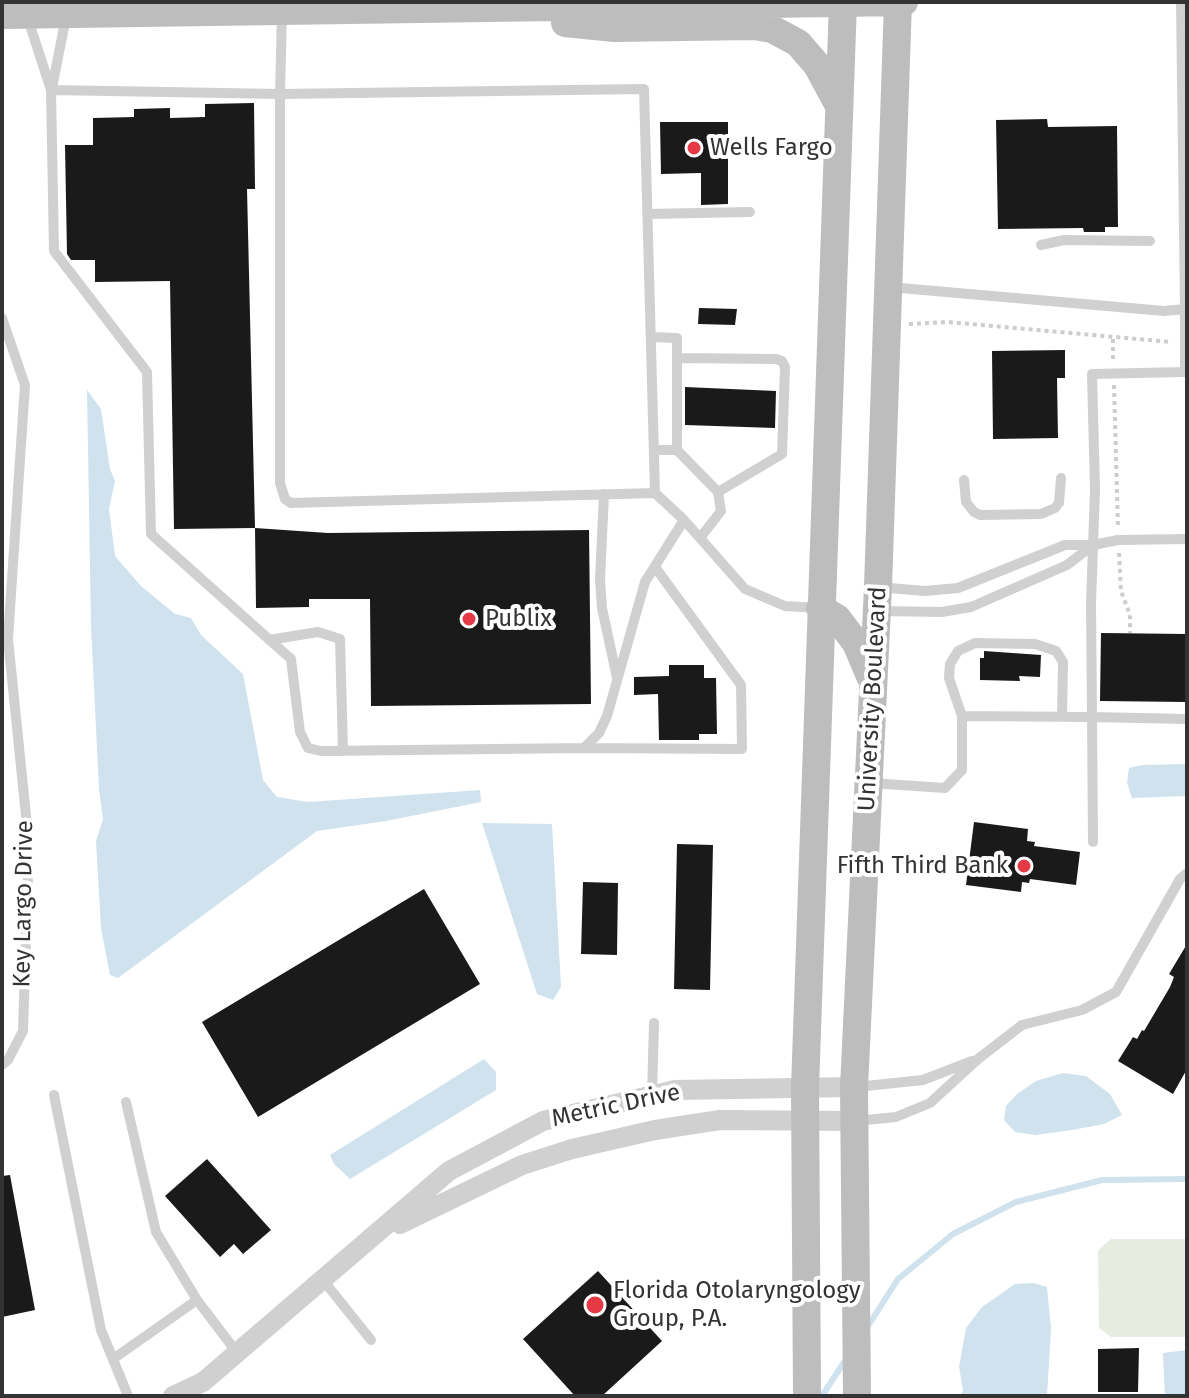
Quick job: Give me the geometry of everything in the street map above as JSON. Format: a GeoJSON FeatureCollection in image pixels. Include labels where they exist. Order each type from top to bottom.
{"type":"FeatureCollection","features":[{"type":"Feature","properties":{"kind":"street"},"geometry":{"type":"LineString","coordinates":[[46,12],[288,6],[445,9],[900,2]]}},
{"type":"Feature","properties":{"kind":"street","name":"University Boulevard"},"geometry":{"type":"LineString","coordinates":[[857,1396],[854,1087],[878,599],[900,2]]}},
{"type":"Feature","properties":{"kind":"street"},"geometry":{"type":"LineString","coordinates":[[807,1396],[805,1088],[843,3]]}},
{"type":"Feature","properties":{"kind":"street"},"geometry":{"type":"LineString","coordinates":[[445,9],[614,28],[754,26],[772,29],[798,43],[817,65],[839,106]]}},
{"type":"Feature","properties":{"kind":"street"},"geometry":{"type":"LineString","coordinates":[[820,608],[837,618],[856,643],[874,684]]}},
{"type":"Feature","properties":{"kind":"street","name":"Metric Drive"},"geometry":{"type":"LineString","coordinates":[[173,1396],[203,1382],[238,1354],[449,1171],[543,1121],[675,1090],[854,1087]]}},
{"type":"Feature","properties":{"kind":"street","name":"Metric Drive"},"geometry":{"type":"LineString","coordinates":[[368,1240],[522,1165],[655,1130],[720,1120],[853,1121]]}},
{"type":"Feature","properties":{"kind":"street"},"geometry":{"type":"LineString","coordinates":[[543,1121],[556,1155]]}},
{"type":"Feature","properties":{"kind":"lane"},"geometry":{"type":"LineString","coordinates":[[1093,842],[1095,490],[1092,374],[1185,372],[1181,2]]}},
{"type":"Feature","properties":{"kind":"lane"},"geometry":{"type":"LineString","coordinates":[[288,6],[280,94],[280,483],[285,499],[291,503],[655,493],[684,520],[745,589],[785,606],[820,608]]}},
{"type":"Feature","properties":{"kind":"lane"},"geometry":{"type":"LineString","coordinates":[[46,12],[54,251],[147,372],[151,534],[291,659],[300,732],[308,748],[343,751],[742,749],[741,685],[655,567]]}},
{"type":"Feature","properties":{"kind":"lane"},"geometry":{"type":"LineString","coordinates":[[46,12],[51,90]]}},
{"type":"Feature","properties":{"kind":"lane"},"geometry":{"type":"LineString","coordinates":[[51,90],[280,94],[644,89],[655,493]]}},
{"type":"Feature","properties":{"kind":"lane"},"geometry":{"type":"LineString","coordinates":[[647,214],[750,212]]}},
{"type":"Feature","properties":{"kind":"lane"},"geometry":{"type":"LineString","coordinates":[[1041,245],[1064,240],[1150,241]]}},
{"type":"Feature","properties":{"kind":"lane"},"geometry":{"type":"LineString","coordinates":[[888,287],[1164,311],[1185,309]]}},
{"type":"Feature","properties":{"kind":"lane","name":"Key Largo Drive"},"geometry":{"type":"LineString","coordinates":[[2,318],[25,385],[6,592],[29,845],[23,1031],[5,1062]]}},
{"type":"Feature","properties":{"kind":"lane"},"geometry":{"type":"LineString","coordinates":[[651,337],[677,338],[677,450],[718,492],[721,511],[700,538]]}},
{"type":"Feature","properties":{"kind":"lane"},"geometry":{"type":"LineString","coordinates":[[677,358],[776,359],[782,361],[785,367],[782,454],[718,492]]}},
{"type":"Feature","properties":{"kind":"lane"},"geometry":{"type":"LineString","coordinates":[[654,450],[677,450]]}},
{"type":"Feature","properties":{"kind":"lane"},"geometry":{"type":"LineString","coordinates":[[964,480],[966,502],[980,515],[1041,514],[1059,503],[1061,478]]}},
{"type":"Feature","properties":{"kind":"lane"},"geometry":{"type":"LineString","coordinates":[[604,494],[600,580],[602,608],[617,680]]}},
{"type":"Feature","properties":{"kind":"lane"},"geometry":{"type":"LineString","coordinates":[[584,748],[599,733],[607,716],[645,582],[684,520]]}},
{"type":"Feature","properties":{"kind":"lane"},"geometry":{"type":"LineString","coordinates":[[878,599],[958,588],[1065,545],[1187,539]]}},
{"type":"Feature","properties":{"kind":"lane"},"geometry":{"type":"LineString","coordinates":[[878,599],[942,612],[971,607],[1067,565],[1093,545]]}},
{"type":"Feature","properties":{"kind":"lane"},"geometry":{"type":"LineString","coordinates":[[269,640],[318,632],[340,639],[343,751]]}},
{"type":"Feature","properties":{"kind":"lane"},"geometry":{"type":"LineString","coordinates":[[869,782],[945,788],[962,770],[962,716],[948,672],[958,651],[975,643],[1022,644],[1049,647],[1056,651],[1063,662],[1062,717]]}},
{"type":"Feature","properties":{"kind":"lane"},"geometry":{"type":"LineString","coordinates":[[962,716],[1187,719]]}},
{"type":"Feature","properties":{"kind":"lane"},"geometry":{"type":"LineString","coordinates":[[853,1121],[896,1117],[930,1103],[978,1059],[1022,1025],[1082,1010],[1116,992],[1180,879],[1187,873]]}},
{"type":"Feature","properties":{"kind":"lane"},"geometry":{"type":"LineString","coordinates":[[652,1095],[654,1023]]}},
{"type":"Feature","properties":{"kind":"lane"},"geometry":{"type":"LineString","coordinates":[[854,1087],[923,1080],[978,1059]]}},
{"type":"Feature","properties":{"kind":"lane"},"geometry":{"type":"LineString","coordinates":[[54,1095],[101,1330],[128,1396]]}},
{"type":"Feature","properties":{"kind":"lane"},"geometry":{"type":"LineString","coordinates":[[126,1102],[156,1232],[197,1300],[238,1354]]}},
{"type":"Feature","properties":{"kind":"lane"},"geometry":{"type":"LineString","coordinates":[[323,1280],[371,1340]]}},
{"type":"Feature","properties":{"kind":"lane"},"geometry":{"type":"LineString","coordinates":[[113,1359],[197,1300]]}},
{"type":"Feature","properties":{"kind":"path"},"geometry":{"type":"LineString","coordinates":[[906,324],[948,322],[1113,339],[1185,342]]}},
{"type":"Feature","properties":{"kind":"path"},"geometry":{"type":"LineString","coordinates":[[1113,339],[1118,540],[1121,591],[1130,615],[1130,633]]}},
{"type":"Feature","properties":{"kind":"shaded area"},"geometry":{"type":"Polygon","coordinates":[[[1111,1239],[1187,1239],[1187,1337],[1111,1337],[1099,1328],[1098,1250],[1111,1239]]]}},
{"type":"Feature","properties":{"kind":"water"},"geometry":{"type":"Polygon","coordinates":[[[87,390],[101,409],[110,469],[115,481],[109,509],[115,556],[141,586],[175,614],[191,618],[201,635],[243,674],[263,780],[277,797],[308,802],[480,790],[481,802],[317,831],[118,978],[110,975],[101,928],[96,841],[103,819],[91,625],[87,390]]]}},
{"type":"Feature","properties":{"kind":"water"},"geometry":{"type":"Polygon","coordinates":[[[1187,764],[1187,796],[1132,798],[1127,783],[1129,768],[1187,764]]]}},
{"type":"Feature","properties":{"kind":"water"},"geometry":{"type":"Polygon","coordinates":[[[482,823],[552,824],[561,987],[553,1000],[537,994],[482,823]]]}},
{"type":"Feature","properties":{"kind":"water"},"geometry":{"type":"Polygon","coordinates":[[[484,1059],[496,1072],[496,1090],[350,1179],[334,1164],[330,1155],[484,1059]]]}},
{"type":"Feature","properties":{"kind":"water"},"geometry":{"type":"Polygon","coordinates":[[[1063,1073],[1086,1076],[1110,1094],[1122,1115],[1104,1124],[1072,1130],[1035,1135],[1015,1132],[1004,1120],[1006,1106],[1036,1081],[1063,1073]]]}},
{"type":"Feature","properties":{"kind":"water"},"geometry":{"type":"Polygon","coordinates":[[[1033,1283],[1047,1287],[1051,1328],[1047,1396],[960,1396],[963,1390],[959,1367],[966,1328],[982,1307],[1015,1284],[1033,1283]]]}},
{"type":"Feature","properties":{"kind":"water"},"geometry":{"type":"Polygon","coordinates":[[[1187,1350],[1187,1396],[1165,1396],[1163,1353],[1187,1350]]]}},
{"type":"Feature","properties":{"kind":"building"},"geometry":{"type":"Polygon","coordinates":[[[254,103],[255,189],[247,189],[255,528],[174,529],[170,281],[95,282],[95,260],[71,260],[67,254],[65,145],[93,145],[93,118],[134,117],[134,109],[170,108],[170,118],[205,117],[205,104],[254,103]]]}},
{"type":"Feature","properties":{"kind":"building"},"geometry":{"type":"Polygon","coordinates":[[[1047,119],[1048,127],[1117,126],[1118,227],[1105,227],[1105,232],[1084,232],[1083,228],[998,229],[996,120],[1047,119]]]}},
{"type":"Feature","properties":{"kind":"building","name":"Wells Fargo"},"geometry":{"type":"Polygon","coordinates":[[[660,122],[728,122],[728,204],[701,205],[701,173],[661,174],[660,122]]]}},
{"type":"Feature","properties":{"kind":"building"},"geometry":{"type":"Polygon","coordinates":[[[699,308],[737,309],[735,325],[698,324],[699,308]]]}},
{"type":"Feature","properties":{"kind":"building"},"geometry":{"type":"Polygon","coordinates":[[[1065,350],[1065,378],[1057,378],[1058,438],[993,439],[992,351],[1065,350]]]}},
{"type":"Feature","properties":{"kind":"building"},"geometry":{"type":"Polygon","coordinates":[[[685,387],[776,391],[775,428],[685,425],[685,387]]]}},
{"type":"Feature","properties":{"kind":"building"},"geometry":{"type":"Polygon","coordinates":[[[255,528],[328,533],[589,530],[591,704],[371,706],[370,599],[309,599],[309,607],[256,608],[255,528]]]}},
{"type":"Feature","properties":{"kind":"building"},"geometry":{"type":"Polygon","coordinates":[[[1101,633],[1187,634],[1187,702],[1100,701],[1101,633]]]}},
{"type":"Feature","properties":{"kind":"building"},"geometry":{"type":"Polygon","coordinates":[[[984,651],[1041,655],[1040,677],[1019,676],[1020,681],[980,680],[980,658],[984,658],[984,651]]]}},
{"type":"Feature","properties":{"kind":"building"},"geometry":{"type":"Polygon","coordinates":[[[669,665],[704,665],[704,678],[716,678],[717,734],[699,734],[699,740],[659,740],[658,694],[634,695],[634,677],[669,676],[669,665]]]}},
{"type":"Feature","properties":{"kind":"building","name":"Fifth Third Bank"},"geometry":{"type":"Polygon","coordinates":[[[974,822],[1028,829],[1027,841],[1035,842],[1034,846],[1080,852],[1076,885],[1030,879],[1029,883],[1022,882],[1021,892],[966,885],[974,822]]]}},
{"type":"Feature","properties":{"kind":"building"},"geometry":{"type":"Polygon","coordinates":[[[677,844],[713,845],[710,990],[674,989],[677,844]]]}},
{"type":"Feature","properties":{"kind":"building"},"geometry":{"type":"Polygon","coordinates":[[[583,882],[618,883],[617,955],[581,954],[583,882]]]}},
{"type":"Feature","properties":{"kind":"building"},"geometry":{"type":"Polygon","coordinates":[[[424,889],[480,984],[258,1117],[202,1022],[424,889]]]}},
{"type":"Feature","properties":{"kind":"building"},"geometry":{"type":"Polygon","coordinates":[[[1187,944],[1187,1069],[1173,1094],[1118,1061],[1133,1037],[1137,1039],[1144,1031],[1170,987],[1174,977],[1169,974],[1187,944]]]}},
{"type":"Feature","properties":{"kind":"building"},"geometry":{"type":"Polygon","coordinates":[[[207,1159],[271,1230],[243,1254],[234,1244],[220,1257],[165,1196],[207,1159]]]}},
{"type":"Feature","properties":{"kind":"building"},"geometry":{"type":"Polygon","coordinates":[[[10,1175],[35,1310],[2,1317],[2,1176],[10,1175]]]}},
{"type":"Feature","properties":{"kind":"building","name":"Florida Otolaryngology Group, P.A."},"geometry":{"type":"Polygon","coordinates":[[[598,1271],[662,1341],[602,1396],[575,1396],[523,1339],[598,1271]]]}},
{"type":"Feature","properties":{"kind":"building"},"geometry":{"type":"Polygon","coordinates":[[[1139,1348],[1138,1392],[1098,1392],[1098,1349],[1139,1348]]]}},
{"type":"Feature","properties":{"kind":"waterway"},"geometry":{"type":"LineString","coordinates":[[868,1326],[898,1279],[953,1234],[1016,1202],[1102,1180],[1187,1179]]}},
{"type":"Feature","properties":{"kind":"waterway"},"geometry":{"type":"LineString","coordinates":[[822,1396],[846,1359]]}},
{"type":"Feature","properties":{"kind":"place","name":"Wells Fargo"},"geometry":{"type":"Point","coordinates":[694,148]}},
{"type":"Feature","properties":{"kind":"place","name":"Publix"},"geometry":{"type":"Point","coordinates":[469,619]}},
{"type":"Feature","properties":{"kind":"place","name":"Fifth Third Bank"},"geometry":{"type":"Point","coordinates":[1024,866]}},
{"type":"Feature","properties":{"kind":"place","name":"Florida Otolaryngology Group, P.A."},"geometry":{"type":"Point","coordinates":[595,1305]}}]}
